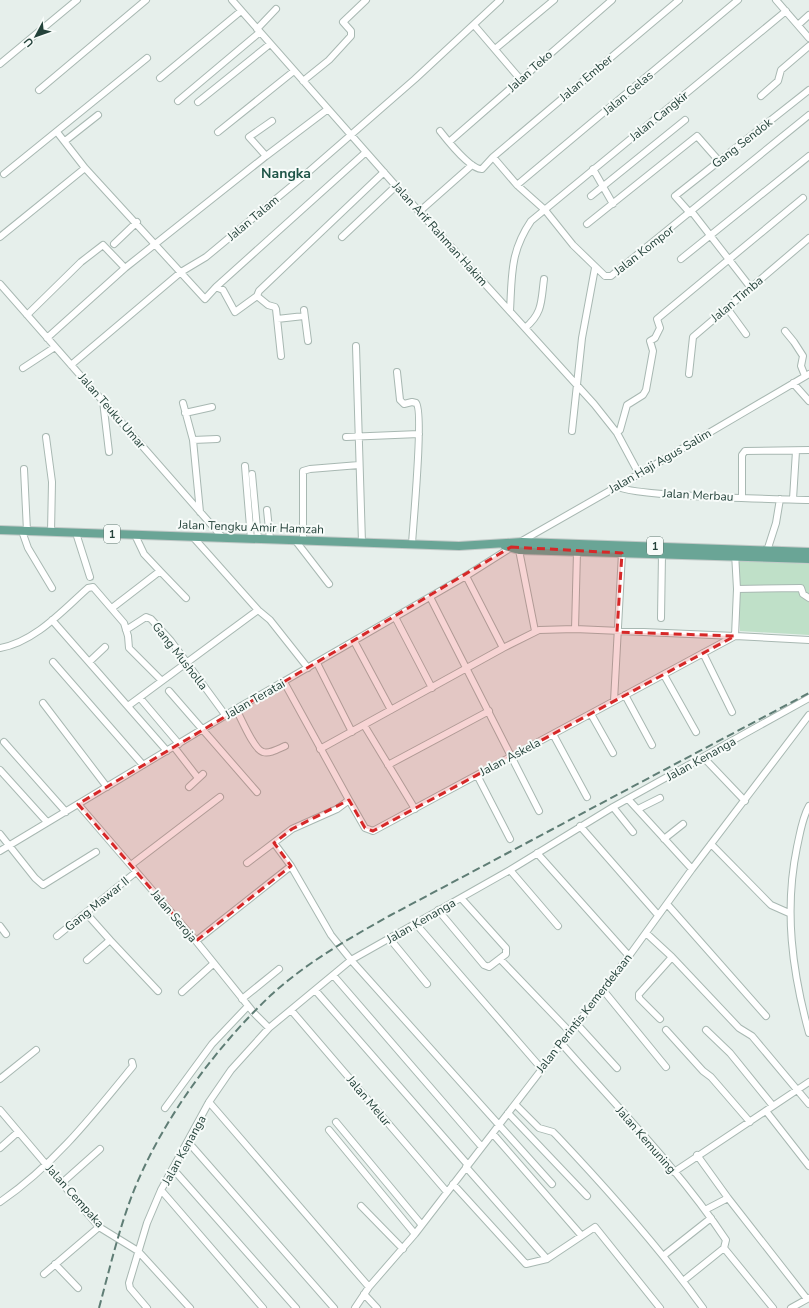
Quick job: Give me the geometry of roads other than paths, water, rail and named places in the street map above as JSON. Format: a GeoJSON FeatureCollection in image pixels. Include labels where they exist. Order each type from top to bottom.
{"type":"FeatureCollection","features":[{"type":"Feature","properties":{"kind":"main road","name":"Jalan Tengku Amir Hamzah"},"geometry":{"type":"LineString","coordinates":[[0,530],[459,546],[502,544],[577,552],[662,554],[767,550],[809,552]]}},
{"type":"Feature","properties":{"kind":"main road","name":"Jalan Tengku Amir Hamzah"},"geometry":{"type":"LineString","coordinates":[[502,544],[511,547],[735,552],[809,559]]}},
{"type":"Feature","properties":{"kind":"street"},"geometry":{"type":"LineString","coordinates":[[0,64],[77,0]]}},
{"type":"Feature","properties":{"kind":"street"},"geometry":{"type":"LineString","coordinates":[[39,90],[146,0]]}},
{"type":"Feature","properties":{"kind":"street","name":"Jalan Arif Rahman Hakim"},"geometry":{"type":"LineString","coordinates":[[232,0],[396,186],[578,386],[617,433],[639,474]]}},
{"type":"Feature","properties":{"kind":"street"},"geometry":{"type":"LineString","coordinates":[[303,81],[329,60],[352,36],[351,31],[343,22],[366,0]]}},
{"type":"Feature","properties":{"kind":"street","name":"Jalan Talam"},"geometry":{"type":"LineString","coordinates":[[71,365],[180,272],[206,257],[351,135],[500,0]]}},
{"type":"Feature","properties":{"kind":"street"},"geometry":{"type":"LineString","coordinates":[[495,49],[554,0]]}},
{"type":"Feature","properties":{"kind":"street","name":"Jalan Teko"},"geometry":{"type":"LineString","coordinates":[[449,142],[612,0]]}},
{"type":"Feature","properties":{"kind":"street","name":"Jalan Ember"},"geometry":{"type":"LineString","coordinates":[[472,165],[478,169],[482,169],[493,157],[679,0]]}},
{"type":"Feature","properties":{"kind":"street","name":"Jalan Gelas"},"geometry":{"type":"LineString","coordinates":[[517,185],[738,0]]}},
{"type":"Feature","properties":{"kind":"street"},"geometry":{"type":"LineString","coordinates":[[776,0],[809,38]]}},
{"type":"Feature","properties":{"kind":"street"},"geometry":{"type":"LineString","coordinates":[[178,101],[259,31],[276,9]]}},
{"type":"Feature","properties":{"kind":"street"},"geometry":{"type":"LineString","coordinates":[[160,78],[241,11]]}},
{"type":"Feature","properties":{"kind":"street","name":"Jalan Cangkir"},"geometry":{"type":"LineString","coordinates":[[510,311],[512,270],[518,244],[532,221],[593,169],[786,11]]}},
{"type":"Feature","properties":{"kind":"street"},"geometry":{"type":"LineString","coordinates":[[798,25],[809,15]]}},
{"type":"Feature","properties":{"kind":"street"},"geometry":{"type":"LineString","coordinates":[[474,25],[520,80]]}},
{"type":"Feature","properties":{"kind":"street"},"geometry":{"type":"LineString","coordinates":[[198,102],[270,44]]}},
{"type":"Feature","properties":{"kind":"street"},"geometry":{"type":"LineString","coordinates":[[761,96],[778,81],[781,70],[809,46]]}},
{"type":"Feature","properties":{"kind":"street"},"geometry":{"type":"LineString","coordinates":[[4,174],[147,58]]}},
{"type":"Feature","properties":{"kind":"street"},"geometry":{"type":"LineString","coordinates":[[218,132],[294,71]]}},
{"type":"Feature","properties":{"kind":"street","name":"Gang Sendok"},"geometry":{"type":"LineString","coordinates":[[691,213],[675,196],[809,90]]}},
{"type":"Feature","properties":{"kind":"street"},"geometry":{"type":"LineString","coordinates":[[47,338],[125,268],[266,156],[328,109]]}},
{"type":"Feature","properties":{"kind":"street"},"geometry":{"type":"LineString","coordinates":[[65,141],[98,115]]}},
{"type":"Feature","properties":{"kind":"street","name":"Jalan Kompor"},"geometry":{"type":"LineString","coordinates":[[493,157],[517,185],[545,210],[573,245],[595,268],[605,276],[611,276],[691,213],[742,168],[809,116]]}},
{"type":"Feature","properties":{"kind":"street"},"geometry":{"type":"LineString","coordinates":[[591,196],[685,120]]}},
{"type":"Feature","properties":{"kind":"street"},"geometry":{"type":"LineString","coordinates":[[266,156],[249,137],[272,121]]}},
{"type":"Feature","properties":{"kind":"street"},"geometry":{"type":"LineString","coordinates":[[420,211],[472,165],[440,131]]}},
{"type":"Feature","properties":{"kind":"street"},"geometry":{"type":"LineString","coordinates":[[57,132],[85,168],[137,222],[205,299],[216,287],[366,152]]}},
{"type":"Feature","properties":{"kind":"street"},"geometry":{"type":"LineString","coordinates":[[587,224],[697,136],[719,162]]}},
{"type":"Feature","properties":{"kind":"street"},"geometry":{"type":"LineString","coordinates":[[681,259],[809,156]]}},
{"type":"Feature","properties":{"kind":"street"},"geometry":{"type":"LineString","coordinates":[[0,237],[85,168]]}},
{"type":"Feature","properties":{"kind":"street"},"geometry":{"type":"LineString","coordinates":[[593,169],[613,204]]}},
{"type":"Feature","properties":{"kind":"street"},"geometry":{"type":"LineString","coordinates":[[216,287],[223,290],[236,312],[257,296],[259,291],[316,235],[384,172]]}},
{"type":"Feature","properties":{"kind":"street"},"geometry":{"type":"LineString","coordinates":[[342,237],[396,186]]}},
{"type":"Feature","properties":{"kind":"street"},"geometry":{"type":"LineString","coordinates":[[617,433],[620,430],[627,405],[643,395],[646,390],[653,352],[650,341],[655,338],[660,328],[657,319],[803,198]]}},
{"type":"Feature","properties":{"kind":"street"},"geometry":{"type":"LineString","coordinates":[[691,213],[711,235],[751,288]]}},
{"type":"Feature","properties":{"kind":"street"},"geometry":{"type":"LineString","coordinates":[[114,244],[137,222]]}},
{"type":"Feature","properties":{"kind":"street","name":"Jalan Timba"},"geometry":{"type":"LineString","coordinates":[[689,374],[693,337],[809,238]]}},
{"type":"Feature","properties":{"kind":"street"},"geometry":{"type":"LineString","coordinates":[[27,315],[81,262],[103,245],[106,246],[125,268]]}},
{"type":"Feature","properties":{"kind":"street"},"geometry":{"type":"LineString","coordinates":[[572,431],[582,338],[595,268]]}},
{"type":"Feature","properties":{"kind":"street"},"geometry":{"type":"LineString","coordinates":[[525,328],[540,310],[544,279]]}},
{"type":"Feature","properties":{"kind":"street","name":"Jalan Teuku Umar"},"geometry":{"type":"LineString","coordinates":[[0,284],[223,538]]}},
{"type":"Feature","properties":{"kind":"street"},"geometry":{"type":"LineString","coordinates":[[257,296],[268,306],[274,307],[277,319],[281,356]]}},
{"type":"Feature","properties":{"kind":"street"},"geometry":{"type":"LineString","coordinates":[[727,308],[746,334]]}},
{"type":"Feature","properties":{"kind":"street"},"geometry":{"type":"LineString","coordinates":[[277,319],[304,313],[308,341]]}},
{"type":"Feature","properties":{"kind":"street"},"geometry":{"type":"LineString","coordinates":[[785,331],[803,356],[801,366],[807,375]]}},
{"type":"Feature","properties":{"kind":"street"},"geometry":{"type":"LineString","coordinates":[[356,346],[362,543]]}},
{"type":"Feature","properties":{"kind":"street"},"geometry":{"type":"LineString","coordinates":[[23,368],[55,347]]}},
{"type":"Feature","properties":{"kind":"street"},"geometry":{"type":"LineString","coordinates":[[397,372],[400,400],[404,404],[412,402],[419,405],[419,434],[412,544]]}},
{"type":"Feature","properties":{"kind":"street","name":"Jalan Haji Agus Salim"},"geometry":{"type":"LineString","coordinates":[[519,546],[807,375]]}},
{"type":"Feature","properties":{"kind":"street"},"geometry":{"type":"LineString","coordinates":[[793,383],[809,401]]}},
{"type":"Feature","properties":{"kind":"street"},"geometry":{"type":"LineString","coordinates":[[103,401],[109,452]]}},
{"type":"Feature","properties":{"kind":"street"},"geometry":{"type":"LineString","coordinates":[[183,403],[193,440],[200,512]]}},
{"type":"Feature","properties":{"kind":"street"},"geometry":{"type":"LineString","coordinates":[[185,413],[212,407]]}},
{"type":"Feature","properties":{"kind":"street"},"geometry":{"type":"LineString","coordinates":[[346,437],[419,434]]}},
{"type":"Feature","properties":{"kind":"street"},"geometry":{"type":"LineString","coordinates":[[46,437],[52,482],[51,532]]}},
{"type":"Feature","properties":{"kind":"street"},"geometry":{"type":"LineString","coordinates":[[193,440],[217,439]]}},
{"type":"Feature","properties":{"kind":"street"},"geometry":{"type":"LineString","coordinates":[[742,498],[743,452],[809,450]]}},
{"type":"Feature","properties":{"kind":"street"},"geometry":{"type":"LineString","coordinates":[[793,499],[796,451]]}},
{"type":"Feature","properties":{"kind":"street"},"geometry":{"type":"LineString","coordinates":[[329,584],[299,540],[303,471],[310,469],[359,465]]}},
{"type":"Feature","properties":{"kind":"street"},"geometry":{"type":"LineString","coordinates":[[245,466],[254,539]]}},
{"type":"Feature","properties":{"kind":"street"},"geometry":{"type":"LineString","coordinates":[[24,469],[24,531],[28,548],[52,588]]}},
{"type":"Feature","properties":{"kind":"street"},"geometry":{"type":"LineString","coordinates":[[252,474],[254,539]]}},
{"type":"Feature","properties":{"kind":"street","name":"Jalan Merbau"},"geometry":{"type":"LineString","coordinates":[[618,486],[629,491],[742,498],[809,500]]}},
{"type":"Feature","properties":{"kind":"street"},"geometry":{"type":"LineString","coordinates":[[767,550],[776,523],[780,499]]}},
{"type":"Feature","properties":{"kind":"street"},"geometry":{"type":"LineString","coordinates":[[267,510],[270,539]]}},
{"type":"Feature","properties":{"kind":"street"},"geometry":{"type":"LineString","coordinates":[[76,533],[90,577]]}},
{"type":"Feature","properties":{"kind":"street"},"geometry":{"type":"LineString","coordinates":[[134,535],[144,554],[186,598]]}},
{"type":"Feature","properties":{"kind":"street"},"geometry":{"type":"LineString","coordinates":[[193,537],[258,610],[270,620],[308,668]]}},
{"type":"Feature","properties":{"kind":"street"},"geometry":{"type":"LineString","coordinates":[[519,546],[535,631]]}},
{"type":"Feature","properties":{"kind":"street","name":"Jalan Teratai"},"geometry":{"type":"LineString","coordinates":[[0,851],[236,709],[466,576],[511,547]]}},
{"type":"Feature","properties":{"kind":"street"},"geometry":{"type":"LineString","coordinates":[[575,629],[577,552]]}},
{"type":"Feature","properties":{"kind":"street"},"geometry":{"type":"LineString","coordinates":[[735,552],[737,589],[735,636]]}},
{"type":"Feature","properties":{"kind":"street"},"geometry":{"type":"LineString","coordinates":[[614,702],[622,553]]}},
{"type":"Feature","properties":{"kind":"street"},"geometry":{"type":"LineString","coordinates":[[662,554],[662,618]]}},
{"type":"Feature","properties":{"kind":"street"},"geometry":{"type":"LineString","coordinates":[[112,608],[160,571]]}},
{"type":"Feature","properties":{"kind":"street"},"geometry":{"type":"LineString","coordinates":[[466,576],[503,648]]}},
{"type":"Feature","properties":{"kind":"street"},"geometry":{"type":"LineString","coordinates":[[0,648],[32,635],[91,587],[94,588],[124,623],[129,648],[162,681]]}},
{"type":"Feature","properties":{"kind":"street"},"geometry":{"type":"LineString","coordinates":[[737,589],[801,588],[803,594],[809,598]]}},
{"type":"Feature","properties":{"kind":"street"},"geometry":{"type":"LineString","coordinates":[[430,597],[539,811]]}},
{"type":"Feature","properties":{"kind":"street"},"geometry":{"type":"LineString","coordinates":[[128,706],[258,610]]}},
{"type":"Feature","properties":{"kind":"street","name":"Gang Musholla"},"geometry":{"type":"LineString","coordinates":[[126,630],[149,617],[171,641],[226,716]]}},
{"type":"Feature","properties":{"kind":"street"},"geometry":{"type":"LineString","coordinates":[[395,617],[432,688]]}},
{"type":"Feature","properties":{"kind":"street"},"geometry":{"type":"LineString","coordinates":[[52,620],[168,751]]}},
{"type":"Feature","properties":{"kind":"street"},"geometry":{"type":"LineString","coordinates":[[320,749],[535,631],[575,629],[809,640]]}},
{"type":"Feature","properties":{"kind":"street","name":"Jalan Askela"},"geometry":{"type":"LineString","coordinates":[[284,682],[348,800],[365,828],[370,831],[415,809],[735,636]]}},
{"type":"Feature","properties":{"kind":"street"},"geometry":{"type":"LineString","coordinates":[[354,641],[391,710]]}},
{"type":"Feature","properties":{"kind":"street"},"geometry":{"type":"LineString","coordinates":[[89,662],[105,647]]}},
{"type":"Feature","properties":{"kind":"street"},"geometry":{"type":"LineString","coordinates":[[703,653],[732,712]]}},
{"type":"Feature","properties":{"kind":"street"},"geometry":{"type":"LineString","coordinates":[[53,662],[143,765]]}},
{"type":"Feature","properties":{"kind":"street"},"geometry":{"type":"LineString","coordinates":[[317,663],[352,732]]}},
{"type":"Feature","properties":{"kind":"street"},"geometry":{"type":"LineString","coordinates":[[664,675],[696,732]]}},
{"type":"Feature","properties":{"kind":"street"},"geometry":{"type":"LineString","coordinates":[[169,692],[257,792]]}},
{"type":"Feature","properties":{"kind":"street"},"geometry":{"type":"LineString","coordinates":[[625,696],[652,745]]}},
{"type":"Feature","properties":{"kind":"street"},"geometry":{"type":"LineString","coordinates":[[140,698],[200,776],[188,787]]}},
{"type":"Feature","properties":{"kind":"street","name":"Jalan Kenanga"},"geometry":{"type":"LineString","coordinates":[[146,1308],[130,1288],[129,1282],[147,1223],[161,1190],[174,1169],[209,1102],[231,1070],[269,1028],[350,960],[390,939],[438,910],[510,870],[613,807],[704,758],[809,698]]}},
{"type":"Feature","properties":{"kind":"street"},"geometry":{"type":"LineString","coordinates":[[43,703],[107,787]]}},
{"type":"Feature","properties":{"kind":"street"},"geometry":{"type":"LineString","coordinates":[[236,709],[259,750],[271,752],[284,746]]}},
{"type":"Feature","properties":{"kind":"street"},"geometry":{"type":"LineString","coordinates":[[388,765],[489,711]]}},
{"type":"Feature","properties":{"kind":"street"},"geometry":{"type":"LineString","coordinates":[[591,714],[613,753]]}},
{"type":"Feature","properties":{"kind":"street","name":"Jalan Perintis Kemerdekaan"},"geometry":{"type":"LineString","coordinates":[[356,1308],[369,1287],[403,1249],[481,1146],[500,1125],[541,1068],[629,956],[692,869],[809,715]]}},
{"type":"Feature","properties":{"kind":"street"},"geometry":{"type":"LineString","coordinates":[[364,725],[415,809]]}},
{"type":"Feature","properties":{"kind":"street"},"geometry":{"type":"LineString","coordinates":[[553,734],[587,797]]}},
{"type":"Feature","properties":{"kind":"street"},"geometry":{"type":"LineString","coordinates":[[4,742],[66,812]]}},
{"type":"Feature","properties":{"kind":"street"},"geometry":{"type":"LineString","coordinates":[[704,758],[745,801]]}},
{"type":"Feature","properties":{"kind":"street"},"geometry":{"type":"LineString","coordinates":[[0,770],[48,822]]}},
{"type":"Feature","properties":{"kind":"street"},"geometry":{"type":"LineString","coordinates":[[477,775],[510,839]]}},
{"type":"Feature","properties":{"kind":"street"},"geometry":{"type":"LineString","coordinates":[[131,866],[220,797]]}},
{"type":"Feature","properties":{"kind":"street"},"geometry":{"type":"LineString","coordinates":[[638,808],[660,798]]}},
{"type":"Feature","properties":{"kind":"street"},"geometry":{"type":"LineString","coordinates":[[628,799],[638,808],[692,869]]}},
{"type":"Feature","properties":{"kind":"street"},"geometry":{"type":"LineString","coordinates":[[247,863],[292,829],[337,809],[348,800]]}},
{"type":"Feature","properties":{"kind":"street","name":"Jalan Seroja"},"geometry":{"type":"LineString","coordinates":[[78,804],[196,941],[242,999],[269,1028]]}},
{"type":"Feature","properties":{"kind":"street"},"geometry":{"type":"LineString","coordinates":[[613,807],[633,832]]}},
{"type":"Feature","properties":{"kind":"street"},"geometry":{"type":"LineString","coordinates":[[808,810],[793,867],[789,913],[795,974],[809,1033]]}},
{"type":"Feature","properties":{"kind":"street"},"geometry":{"type":"LineString","coordinates":[[664,839],[683,824]]}},
{"type":"Feature","properties":{"kind":"street"},"geometry":{"type":"LineString","coordinates":[[580,826],[658,915]]}},
{"type":"Feature","properties":{"kind":"street"},"geometry":{"type":"LineString","coordinates":[[0,834],[35,878],[43,885],[96,852]]}},
{"type":"Feature","properties":{"kind":"street"},"geometry":{"type":"LineString","coordinates":[[274,843],[291,866],[331,935],[350,960],[552,1184]]}},
{"type":"Feature","properties":{"kind":"street"},"geometry":{"type":"LineString","coordinates":[[712,844],[771,905],[789,913]]}},
{"type":"Feature","properties":{"kind":"street"},"geometry":{"type":"LineString","coordinates":[[537,853],[629,956]]}},
{"type":"Feature","properties":{"kind":"street"},"geometry":{"type":"LineString","coordinates":[[196,941],[291,866]]}},
{"type":"Feature","properties":{"kind":"street"},"geometry":{"type":"LineString","coordinates":[[510,870],[558,926]]}},
{"type":"Feature","properties":{"kind":"street","name":"Gang Mawar II"},"geometry":{"type":"LineString","coordinates":[[57,936],[136,872]]}},
{"type":"Feature","properties":{"kind":"street"},"geometry":{"type":"LineString","coordinates":[[438,910],[486,967],[489,967],[506,954],[506,948],[461,898]]}},
{"type":"Feature","properties":{"kind":"street"},"geometry":{"type":"LineString","coordinates":[[667,904],[766,1016]]}},
{"type":"Feature","properties":{"kind":"street"},"geometry":{"type":"LineString","coordinates":[[86,913],[158,991]]}},
{"type":"Feature","properties":{"kind":"street"},"geometry":{"type":"LineString","coordinates":[[416,924],[541,1068]]}},
{"type":"Feature","properties":{"kind":"street"},"geometry":{"type":"LineString","coordinates":[[0,926],[6,934]]}},
{"type":"Feature","properties":{"kind":"street"},"geometry":{"type":"LineString","coordinates":[[646,933],[672,957],[739,1028],[752,1036],[809,1104]]}},
{"type":"Feature","properties":{"kind":"street"},"geometry":{"type":"LineString","coordinates":[[390,939],[427,984]]}},
{"type":"Feature","properties":{"kind":"street"},"geometry":{"type":"LineString","coordinates":[[87,960],[110,940]]}},
{"type":"Feature","properties":{"kind":"street"},"geometry":{"type":"LineString","coordinates":[[660,1019],[640,998],[639,994],[672,957]]}},
{"type":"Feature","properties":{"kind":"street"},"geometry":{"type":"LineString","coordinates":[[500,959],[569,1032]]}},
{"type":"Feature","properties":{"kind":"street"},"geometry":{"type":"LineString","coordinates":[[182,992],[213,964]]}},
{"type":"Feature","properties":{"kind":"street"},"geometry":{"type":"LineString","coordinates":[[242,999],[279,968]]}},
{"type":"Feature","properties":{"kind":"street"},"geometry":{"type":"LineString","coordinates":[[333,975],[481,1146]]}},
{"type":"Feature","properties":{"kind":"street"},"geometry":{"type":"LineString","coordinates":[[315,990],[547,1260]]}},
{"type":"Feature","properties":{"kind":"street"},"geometry":{"type":"LineString","coordinates":[[602,990],[666,1067]]}},
{"type":"Feature","properties":{"kind":"street"},"geometry":{"type":"LineString","coordinates":[[165,1108],[212,1044],[248,1006]]}},
{"type":"Feature","properties":{"kind":"street","name":"Jalan Melur"},"geometry":{"type":"LineString","coordinates":[[291,1010],[447,1192]]}},
{"type":"Feature","properties":{"kind":"street"},"geometry":{"type":"LineString","coordinates":[[576,1023],[617,1068]]}},
{"type":"Feature","properties":{"kind":"street"},"geometry":{"type":"LineString","coordinates":[[666,1030],[703,1071],[711,1077],[750,1122]]}},
{"type":"Feature","properties":{"kind":"street"},"geometry":{"type":"LineString","coordinates":[[706,1030],[730,1053],[773,1106]]}},
{"type":"Feature","properties":{"kind":"street","name":"Jalan Kemuning"},"geometry":{"type":"LineString","coordinates":[[561,1043],[674,1172],[705,1210],[726,1240],[724,1248]]}},
{"type":"Feature","properties":{"kind":"street"},"geometry":{"type":"LineString","coordinates":[[0,1080],[36,1050]]}},
{"type":"Feature","properties":{"kind":"street"},"geometry":{"type":"LineString","coordinates":[[0,1202],[13,1193],[46,1164],[93,1116],[132,1066],[132,1062]]}},
{"type":"Feature","properties":{"kind":"street"},"geometry":{"type":"LineString","coordinates":[[674,1172],[697,1154],[750,1122],[809,1082]]}},
{"type":"Feature","properties":{"kind":"street"},"geometry":{"type":"LineString","coordinates":[[209,1102],[369,1287]]}},
{"type":"Feature","properties":{"kind":"street"},"geometry":{"type":"LineString","coordinates":[[515,1104],[539,1128],[553,1132],[594,1175],[663,1256],[703,1308]]}},
{"type":"Feature","properties":{"kind":"street","name":"Jalan Cempaka"},"geometry":{"type":"LineString","coordinates":[[1,1111],[63,1182],[99,1227],[138,1252],[190,1308]]}},
{"type":"Feature","properties":{"kind":"street"},"geometry":{"type":"LineString","coordinates":[[766,1111],[809,1166]]}},
{"type":"Feature","properties":{"kind":"street"},"geometry":{"type":"LineString","coordinates":[[508,1113],[587,1196]]}},
{"type":"Feature","properties":{"kind":"street"},"geometry":{"type":"LineString","coordinates":[[336,1122],[421,1224]]}},
{"type":"Feature","properties":{"kind":"street"},"geometry":{"type":"LineString","coordinates":[[329,1130],[415,1234]]}},
{"type":"Feature","properties":{"kind":"street"},"geometry":{"type":"LineString","coordinates":[[0,1148],[18,1132]]}},
{"type":"Feature","properties":{"kind":"street"},"geometry":{"type":"LineString","coordinates":[[492,1134],[581,1235]]}},
{"type":"Feature","properties":{"kind":"street"},"geometry":{"type":"LineString","coordinates":[[188,1143],[334,1308]]}},
{"type":"Feature","properties":{"kind":"street"},"geometry":{"type":"LineString","coordinates":[[63,1182],[100,1149]]}},
{"type":"Feature","properties":{"kind":"street"},"geometry":{"type":"LineString","coordinates":[[697,1154],[728,1198],[808,1298],[791,1308]]}},
{"type":"Feature","properties":{"kind":"street"},"geometry":{"type":"LineString","coordinates":[[174,1169],[296,1308]]}},
{"type":"Feature","properties":{"kind":"street"},"geometry":{"type":"LineString","coordinates":[[453,1184],[526,1264],[529,1265],[547,1260],[581,1235],[595,1227],[660,1308]]}},
{"type":"Feature","properties":{"kind":"street"},"geometry":{"type":"LineString","coordinates":[[161,1190],[263,1308]]}},
{"type":"Feature","properties":{"kind":"street"},"geometry":{"type":"LineString","coordinates":[[705,1210],[728,1198]]}},
{"type":"Feature","properties":{"kind":"street"},"geometry":{"type":"LineString","coordinates":[[361,1206],[403,1249]]}},
{"type":"Feature","properties":{"kind":"street"},"geometry":{"type":"LineString","coordinates":[[663,1256],[711,1218]]}},
{"type":"Feature","properties":{"kind":"street"},"geometry":{"type":"LineString","coordinates":[[44,1274],[99,1227]]}},
{"type":"Feature","properties":{"kind":"street"},"geometry":{"type":"LineString","coordinates":[[683,1281],[724,1248],[773,1308]]}},
{"type":"Feature","properties":{"kind":"street"},"geometry":{"type":"LineString","coordinates":[[55,1264],[78,1288]]}},
{"type":"Feature","properties":{"kind":"street"},"geometry":{"type":"LineString","coordinates":[[364,1294],[377,1308]]}},
{"type":"Feature","properties":{"kind":"railway"},"geometry":{"type":"LineString","coordinates":[[99,1308],[126,1211],[143,1170],[157,1143],[173,1115],[209,1063],[250,1016],[284,983],[313,962],[389,916],[809,693]]}},
{"type":"Feature","properties":{"kind":"district","name":"Nangka"},"geometry":{"type":"Point","coordinates":[286,173]}}]}
